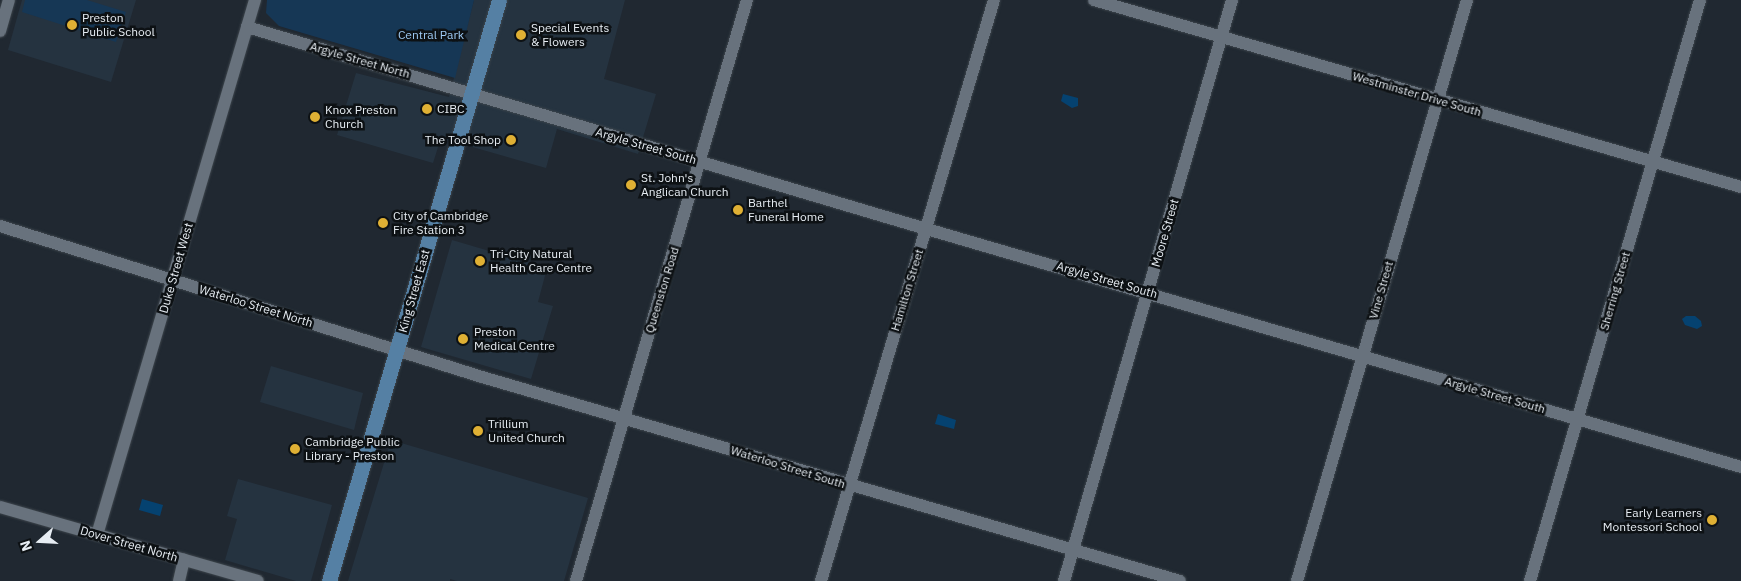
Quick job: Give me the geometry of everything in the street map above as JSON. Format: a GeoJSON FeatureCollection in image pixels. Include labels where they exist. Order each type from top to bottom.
{"type":"FeatureCollection","features":[{"type":"Feature","properties":{"kind":"main road","name":"King Street East"},"geometry":{"type":"LineString","coordinates":[[329,581],[499,0]]}},
{"type":"Feature","properties":{"kind":"street"},"geometry":{"type":"LineString","coordinates":[[0,31],[9,0]]}},
{"type":"Feature","properties":{"kind":"street","name":"Duke Street West"},"geometry":{"type":"LineString","coordinates":[[97,535],[255,0]]}},
{"type":"Feature","properties":{"kind":"street","name":"Queenston Road"},"geometry":{"type":"LineString","coordinates":[[576,581],[748,0]]}},
{"type":"Feature","properties":{"kind":"street","name":"Hamilton Street"},"geometry":{"type":"LineString","coordinates":[[821,581],[994,0]]}},
{"type":"Feature","properties":{"kind":"street","name":"Westminster Drive South"},"geometry":{"type":"LineString","coordinates":[[1094,0],[1741,187]]}},
{"type":"Feature","properties":{"kind":"street","name":"Moore Street"},"geometry":{"type":"LineString","coordinates":[[1064,581],[1232,0]]}},
{"type":"Feature","properties":{"kind":"street","name":"Vine Street"},"geometry":{"type":"LineString","coordinates":[[1297,581],[1436,100],[1467,0]]}},
{"type":"Feature","properties":{"kind":"street","name":"Sherring Street"},"geometry":{"type":"LineString","coordinates":[[1530,581],[1700,0]]}},
{"type":"Feature","properties":{"kind":"street","name":"Argyle Street North"},"geometry":{"type":"LineString","coordinates":[[247,27],[473,94]]}},
{"type":"Feature","properties":{"kind":"street","name":"Argyle Street South"},"geometry":{"type":"LineString","coordinates":[[473,94],[1741,467]]}},
{"type":"Feature","properties":{"kind":"street","name":"Waterloo Street North"},"geometry":{"type":"LineString","coordinates":[[0,226],[397,350]]}},
{"type":"Feature","properties":{"kind":"street","name":"Waterloo Street South"},"geometry":{"type":"LineString","coordinates":[[397,350],[849,485],[1074,548],[1180,581]]}},
{"type":"Feature","properties":{"kind":"street","name":"Dover Street North"},"geometry":{"type":"LineString","coordinates":[[0,507],[258,581]]}},
{"type":"Feature","properties":{"kind":"street"},"geometry":{"type":"LineString","coordinates":[[179,581],[184,560]]}},
{"type":"Feature","properties":{"kind":"shaded area","name":"Preston Public School"},"geometry":{"type":"Polygon","coordinates":[[[22,0],[136,0],[111,82],[8,50],[22,0]]]}},
{"type":"Feature","properties":{"kind":"shaded area"},"geometry":{"type":"Polygon","coordinates":[[[474,0],[625,0],[604,79],[656,94],[638,154],[557,129],[546,168],[441,138],[433,163],[337,135],[356,73],[449,97],[474,0]]]}},
{"type":"Feature","properties":{"kind":"shaded area"},"geometry":{"type":"Polygon","coordinates":[[[1063,94],[1078,98],[1078,106],[1072,108],[1061,101],[1063,94]]]}},
{"type":"Feature","properties":{"kind":"shaded area"},"geometry":{"type":"Polygon","coordinates":[[[452,240],[547,268],[538,302],[553,306],[531,379],[421,347],[452,240]]]}},
{"type":"Feature","properties":{"kind":"shaded area"},"geometry":{"type":"Polygon","coordinates":[[[1686,316],[1695,316],[1701,321],[1702,326],[1697,329],[1685,325],[1682,319],[1686,316]]]}},
{"type":"Feature","properties":{"kind":"shaded area"},"geometry":{"type":"Polygon","coordinates":[[[271,366],[363,393],[354,430],[260,402],[271,366]]]}},
{"type":"Feature","properties":{"kind":"shaded area"},"geometry":{"type":"Polygon","coordinates":[[[938,414],[956,420],[954,429],[935,424],[938,414]]]}},
{"type":"Feature","properties":{"kind":"shaded area"},"geometry":{"type":"Polygon","coordinates":[[[391,440],[588,498],[564,581],[457,581],[450,579],[450,581],[348,581],[391,440]]]}},
{"type":"Feature","properties":{"kind":"shaded area"},"geometry":{"type":"Polygon","coordinates":[[[238,479],[332,505],[311,581],[296,581],[225,560],[237,519],[227,516],[238,479]]]}},
{"type":"Feature","properties":{"kind":"shaded area"},"geometry":{"type":"Polygon","coordinates":[[[142,499],[163,505],[160,516],[139,510],[142,499]]]}},
{"type":"Feature","properties":{"kind":"green space"},"geometry":{"type":"Polygon","coordinates":[[[25,0],[87,0],[126,12],[116,42],[22,12],[25,0]]]}},
{"type":"Feature","properties":{"kind":"green space","name":"Central Park"},"geometry":{"type":"Polygon","coordinates":[[[267,0],[474,0],[455,78],[279,26],[266,13],[267,0]]]}},
{"type":"Feature","properties":{"kind":"place","name":"Preston Public School"},"geometry":{"type":"Point","coordinates":[72,25]}},
{"type":"Feature","properties":{"kind":"place","name":"Special Events & Flowers"},"geometry":{"type":"Point","coordinates":[521,35]}},
{"type":"Feature","properties":{"kind":"place","name":"CIBC"},"geometry":{"type":"Point","coordinates":[427,109]}},
{"type":"Feature","properties":{"kind":"place","name":"Knox Preston Church"},"geometry":{"type":"Point","coordinates":[315,117]}},
{"type":"Feature","properties":{"kind":"place","name":"The Tool Shop"},"geometry":{"type":"Point","coordinates":[511,140]}},
{"type":"Feature","properties":{"kind":"place","name":"St. John's Anglican Church"},"geometry":{"type":"Point","coordinates":[631,185]}},
{"type":"Feature","properties":{"kind":"place","name":"Barthel Funeral Home"},"geometry":{"type":"Point","coordinates":[738,210]}},
{"type":"Feature","properties":{"kind":"place","name":"City of Cambridge Fire Station 3"},"geometry":{"type":"Point","coordinates":[383,223]}},
{"type":"Feature","properties":{"kind":"place","name":"Tri-City Natural Health Care Centre"},"geometry":{"type":"Point","coordinates":[480,261]}},
{"type":"Feature","properties":{"kind":"place","name":"Preston Medical Centre"},"geometry":{"type":"Point","coordinates":[463,339]}},
{"type":"Feature","properties":{"kind":"place","name":"Trillium United Church"},"geometry":{"type":"Point","coordinates":[478,431]}},
{"type":"Feature","properties":{"kind":"place","name":"Cambridge Public Library - Preston"},"geometry":{"type":"Point","coordinates":[295,449]}},
{"type":"Feature","properties":{"kind":"place","name":"Early Learners Montessori School"},"geometry":{"type":"Point","coordinates":[1712,520]}}]}
